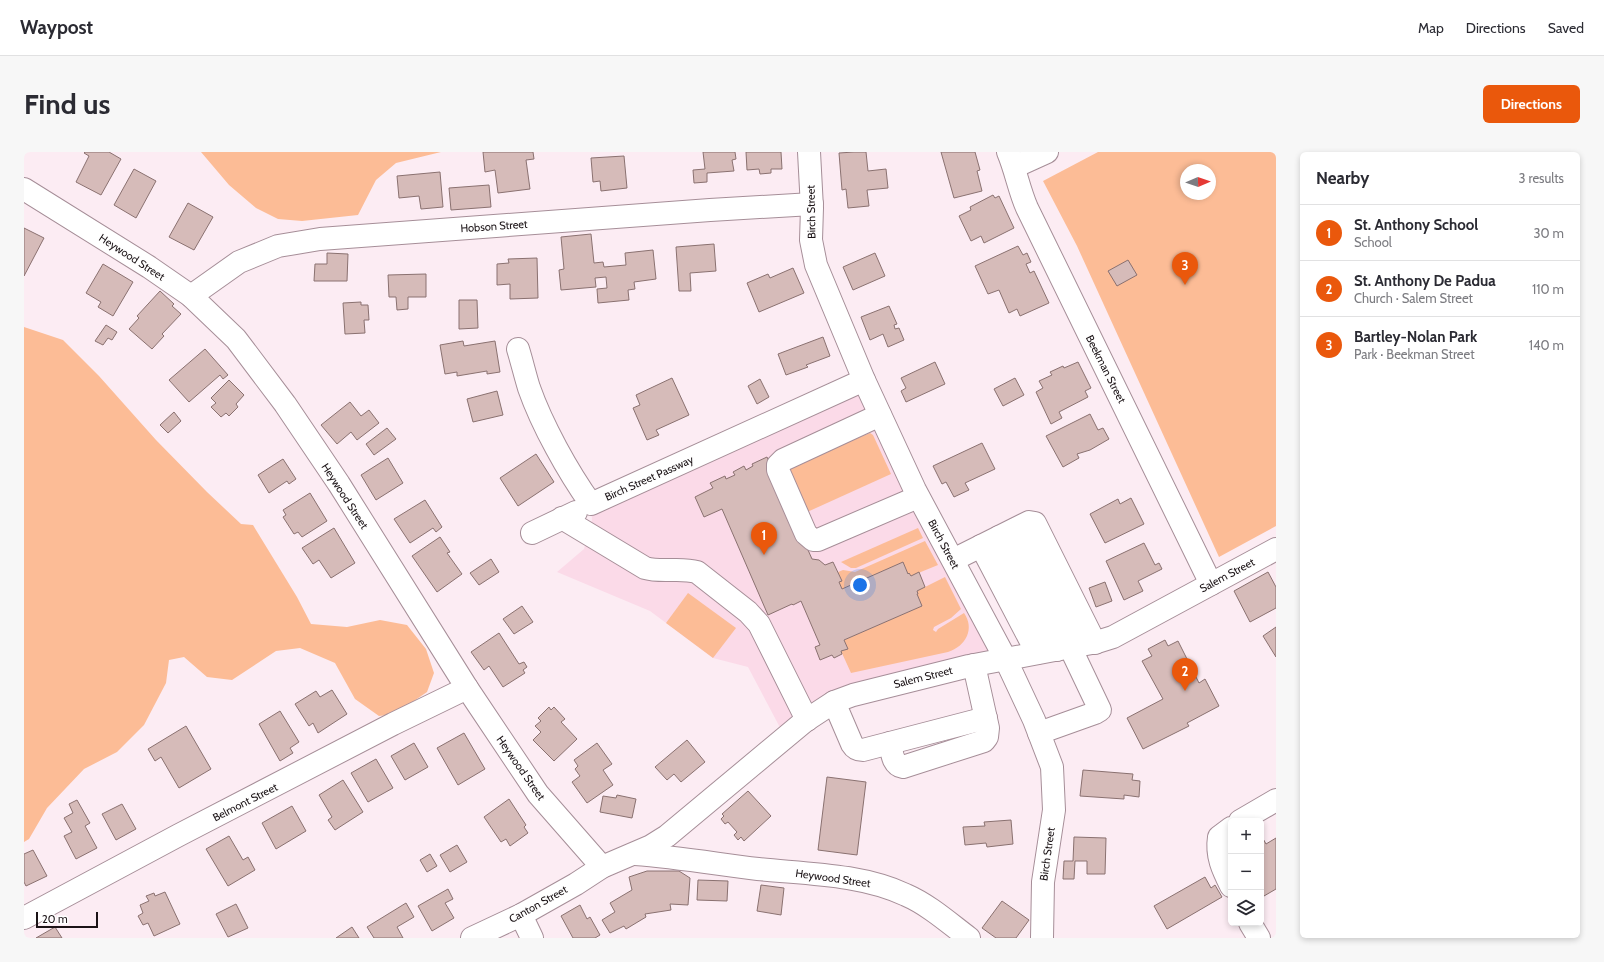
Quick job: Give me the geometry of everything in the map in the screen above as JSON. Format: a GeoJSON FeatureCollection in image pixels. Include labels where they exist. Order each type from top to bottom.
{"type":"FeatureCollection","features":[{"type":"Feature","properties":{"kind":"street","name":"Birch Street"},"geometry":{"type":"LineString","coordinates":[[809,152],[812,204],[811,240],[816,265],[864,380],[918,497],[1005,658],[1039,733],[1052,767],[1054,810],[1043,882],[1042,938]]}},
{"type":"Feature","properties":{"kind":"street"},"geometry":{"type":"LineString","coordinates":[[1011,160],[1047,152]]}},
{"type":"Feature","properties":{"kind":"street","name":"Beekman Street"},"geometry":{"type":"LineString","coordinates":[[1011,160],[1016,180],[1027,208],[1211,584]]}},
{"type":"Feature","properties":{"kind":"street","name":"Heywood Street"},"geometry":{"type":"LineString","coordinates":[[24,189],[142,262],[191,296],[236,338],[285,404],[339,484],[467,688],[538,794],[602,867]]}},
{"type":"Feature","properties":{"kind":"street","name":"Hobson Street"},"geometry":{"type":"LineString","coordinates":[[191,296],[239,262],[278,246],[320,239],[710,210],[812,204]]}},
{"type":"Feature","properties":{"kind":"street","name":"Birch Street Passway"},"geometry":{"type":"LineString","coordinates":[[518,349],[529,388],[546,427],[578,485],[591,504],[864,380]]}},
{"type":"Feature","properties":{"kind":"street"},"geometry":{"type":"LineString","coordinates":[[880,415],[782,460],[778,465],[778,470],[806,534],[813,540],[818,540],[918,497]]}},
{"type":"Feature","properties":{"kind":"street"},"geometry":{"type":"LineString","coordinates":[[532,533],[591,504]]}},
{"type":"Feature","properties":{"kind":"street"},"geometry":{"type":"LineString","coordinates":[[562,518],[645,568],[659,571],[691,570],[697,572],[748,612],[759,624],[808,720]]}},
{"type":"Feature","properties":{"kind":"street"},"geometry":{"type":"LineString","coordinates":[[953,560],[1032,522],[1037,526],[1067,648]]}},
{"type":"Feature","properties":{"kind":"street"},"geometry":{"type":"LineString","coordinates":[[1003,535],[1100,710],[1039,733]]}},
{"type":"Feature","properties":{"kind":"street"},"geometry":{"type":"LineString","coordinates":[[1003,535],[1067,648]]}},
{"type":"Feature","properties":{"kind":"street","name":"Salem Street"},"geometry":{"type":"LineString","coordinates":[[602,867],[635,854],[667,836],[808,720],[834,702],[853,695],[974,665],[1005,658],[1067,648],[1113,637],[1276,550]]}},
{"type":"Feature","properties":{"kind":"street"},"geometry":{"type":"LineString","coordinates":[[834,702],[854,748],[863,750],[986,718],[974,665]]}},
{"type":"Feature","properties":{"kind":"street","name":"Belmont Street"},"geometry":{"type":"LineString","coordinates":[[24,918],[393,724],[467,688]]}},
{"type":"Feature","properties":{"kind":"street"},"geometry":{"type":"LineString","coordinates":[[1245,818],[1276,800]]}},
{"type":"Feature","properties":{"kind":"street"},"geometry":{"type":"LineString","coordinates":[[1224,836],[1218,849],[1223,871],[1228,880]]}},
{"type":"Feature","properties":{"kind":"street","name":"Heywood Street"},"geometry":{"type":"LineString","coordinates":[[635,854],[667,856],[842,878],[885,886],[907,895],[969,938]]}},
{"type":"Feature","properties":{"kind":"street","name":"Canton Street"},"geometry":{"type":"LineString","coordinates":[[472,938],[521,915],[576,884],[602,867]]}},
{"type":"Feature","properties":{"kind":"street"},"geometry":{"type":"LineString","coordinates":[[521,915],[532,938]]}},
{"type":"Feature","properties":{"kind":"street"},"geometry":{"type":"LineString","coordinates":[[1252,926],[1259,938]]}},
{"type":"Feature","properties":{"kind":"shaded area"},"geometry":{"type":"Polygon","coordinates":[[[201,152],[441,152],[396,163],[376,180],[358,215],[302,221],[278,219],[256,208],[229,185],[201,152]]]}},
{"type":"Feature","properties":{"kind":"shaded area"},"geometry":{"type":"Polygon","coordinates":[[[1098,152],[1276,152],[1276,526],[1219,557],[1077,246],[1043,181],[1098,152]]]}},
{"type":"Feature","properties":{"kind":"shaded area"},"geometry":{"type":"Polygon","coordinates":[[[24,327],[63,340],[99,376],[156,440],[207,492],[241,524],[253,525],[297,597],[311,624],[347,627],[380,620],[407,625],[426,649],[434,673],[427,692],[395,714],[379,716],[355,699],[335,663],[300,648],[276,651],[232,680],[207,677],[184,657],[169,660],[166,683],[144,725],[117,752],[84,769],[47,808],[29,839],[24,842],[24,327]]]}},
{"type":"Feature","properties":{"kind":"shaded area"},"geometry":{"type":"Polygon","coordinates":[[[864,380],[1005,658],[853,695],[785,737],[748,667],[713,658],[650,611],[557,572],[584,549],[592,520],[591,504],[864,380]]]}},
{"type":"Feature","properties":{"kind":"shaded area"},"geometry":{"type":"Polygon","coordinates":[[[870,433],[873,435],[891,474],[805,513],[785,468],[870,433]]]}},
{"type":"Feature","properties":{"kind":"shaded area"},"geometry":{"type":"Polygon","coordinates":[[[918,528],[923,538],[856,568],[851,568],[841,562],[918,528]]]}},
{"type":"Feature","properties":{"kind":"shaded area"},"geometry":{"type":"Polygon","coordinates":[[[925,541],[938,565],[911,576],[909,573],[908,574],[903,562],[842,589],[839,582],[842,581],[838,572],[843,570],[855,572],[925,541]]]}},
{"type":"Feature","properties":{"kind":"shaded area"},"geometry":{"type":"Polygon","coordinates":[[[945,577],[961,609],[951,618],[934,627],[933,630],[936,632],[938,629],[964,613],[969,625],[969,631],[960,646],[948,652],[851,673],[841,651],[848,649],[844,640],[922,606],[917,591],[945,577]]]}},
{"type":"Feature","properties":{"kind":"shaded area"},"geometry":{"type":"Polygon","coordinates":[[[688,593],[736,628],[713,658],[666,623],[688,593]]]}},
{"type":"Feature","properties":{"kind":"building"},"geometry":{"type":"Polygon","coordinates":[[[109,152],[121,159],[101,195],[76,182],[89,156],[84,153],[109,152]]]}},
{"type":"Feature","properties":{"kind":"building"},"geometry":{"type":"Polygon","coordinates":[[[483,152],[533,152],[534,159],[526,160],[530,189],[498,193],[495,170],[485,172],[483,152]]]}},
{"type":"Feature","properties":{"kind":"building"},"geometry":{"type":"Polygon","coordinates":[[[703,152],[735,152],[736,159],[732,160],[734,171],[707,173],[707,182],[694,183],[693,170],[705,169],[703,152]]]}},
{"type":"Feature","properties":{"kind":"building"},"geometry":{"type":"Polygon","coordinates":[[[746,152],[781,152],[782,169],[771,169],[771,173],[760,174],[759,169],[747,170],[746,152]]]}},
{"type":"Feature","properties":{"kind":"building"},"geometry":{"type":"Polygon","coordinates":[[[866,152],[868,171],[886,169],[888,188],[867,190],[869,206],[848,208],[846,189],[842,190],[839,153],[866,152]]]}},
{"type":"Feature","properties":{"kind":"building"},"geometry":{"type":"Polygon","coordinates":[[[941,152],[975,152],[980,170],[977,171],[982,191],[954,198],[941,152]]]}},
{"type":"Feature","properties":{"kind":"building"},"geometry":{"type":"Polygon","coordinates":[[[624,156],[627,188],[601,191],[600,181],[593,182],[591,158],[624,156]]]}},
{"type":"Feature","properties":{"kind":"building"},"geometry":{"type":"Polygon","coordinates":[[[134,169],[156,181],[136,218],[114,205],[134,169]]]}},
{"type":"Feature","properties":{"kind":"building"},"geometry":{"type":"Polygon","coordinates":[[[440,172],[443,207],[421,209],[419,196],[399,198],[397,176],[440,172]]]}},
{"type":"Feature","properties":{"kind":"building"},"geometry":{"type":"Polygon","coordinates":[[[489,185],[491,207],[451,210],[449,188],[489,185]]]}},
{"type":"Feature","properties":{"kind":"building"},"geometry":{"type":"Polygon","coordinates":[[[993,195],[995,198],[999,196],[1014,228],[984,243],[981,236],[971,241],[959,216],[971,210],[970,207],[993,195]]]}},
{"type":"Feature","properties":{"kind":"building"},"geometry":{"type":"Polygon","coordinates":[[[188,203],[213,217],[194,250],[169,237],[188,203]]]}},
{"type":"Feature","properties":{"kind":"building"},"geometry":{"type":"Polygon","coordinates":[[[24,228],[44,238],[24,276],[24,228]]]}},
{"type":"Feature","properties":{"kind":"building"},"geometry":{"type":"Polygon","coordinates":[[[591,234],[594,263],[603,262],[604,267],[626,265],[625,253],[653,250],[656,279],[634,282],[635,289],[628,290],[629,300],[598,303],[597,289],[607,288],[606,277],[595,278],[596,287],[561,290],[559,270],[564,269],[561,237],[591,234]]]}},
{"type":"Feature","properties":{"kind":"building"},"geometry":{"type":"Polygon","coordinates":[[[714,244],[716,271],[690,273],[691,291],[679,291],[676,247],[714,244]]]}},
{"type":"Feature","properties":{"kind":"building"},"geometry":{"type":"Polygon","coordinates":[[[1018,246],[1023,255],[1027,253],[1031,262],[1026,264],[1030,273],[1034,271],[1049,303],[1020,316],[1017,309],[1009,313],[999,290],[988,294],[975,266],[1018,246]]]}},
{"type":"Feature","properties":{"kind":"building"},"geometry":{"type":"Polygon","coordinates":[[[327,253],[348,254],[347,281],[314,281],[315,264],[327,264],[327,253]]]}},
{"type":"Feature","properties":{"kind":"building"},"geometry":{"type":"Polygon","coordinates":[[[875,253],[885,276],[853,290],[843,267],[875,253]]]}},
{"type":"Feature","properties":{"kind":"building"},"geometry":{"type":"Polygon","coordinates":[[[537,258],[538,298],[510,299],[510,284],[497,285],[497,264],[509,263],[508,259],[537,258]]]}},
{"type":"Feature","properties":{"kind":"building"},"geometry":{"type":"Polygon","coordinates":[[[1128,260],[1137,275],[1117,286],[1108,271],[1128,260]]]}},
{"type":"Feature","properties":{"kind":"building"},"geometry":{"type":"Polygon","coordinates":[[[103,264],[133,282],[113,316],[98,307],[101,302],[86,293],[103,264]]]}},
{"type":"Feature","properties":{"kind":"building"},"geometry":{"type":"Polygon","coordinates":[[[793,268],[804,293],[759,312],[747,283],[768,274],[770,278],[793,268]]]}},
{"type":"Feature","properties":{"kind":"building"},"geometry":{"type":"Polygon","coordinates":[[[426,274],[426,297],[408,297],[408,309],[397,310],[396,297],[389,297],[388,275],[426,274]]]}},
{"type":"Feature","properties":{"kind":"building"},"geometry":{"type":"Polygon","coordinates":[[[160,291],[174,304],[172,306],[181,314],[162,334],[164,336],[152,349],[129,329],[139,318],[137,316],[160,291]]]}},
{"type":"Feature","properties":{"kind":"building"},"geometry":{"type":"Polygon","coordinates":[[[459,300],[477,300],[478,328],[459,329],[459,300]]]}},
{"type":"Feature","properties":{"kind":"building"},"geometry":{"type":"Polygon","coordinates":[[[361,302],[361,305],[368,305],[369,320],[364,320],[365,333],[345,334],[343,303],[361,302]]]}},
{"type":"Feature","properties":{"kind":"building"},"geometry":{"type":"Polygon","coordinates":[[[889,306],[897,324],[894,325],[895,329],[899,328],[904,340],[888,347],[883,334],[870,340],[861,317],[889,306]]]}},
{"type":"Feature","properties":{"kind":"building"},"geometry":{"type":"Polygon","coordinates":[[[106,325],[117,332],[112,340],[108,338],[103,345],[95,341],[106,325]]]}},
{"type":"Feature","properties":{"kind":"building"},"geometry":{"type":"Polygon","coordinates":[[[823,337],[830,356],[806,365],[808,367],[786,375],[778,354],[823,337]]]}},
{"type":"Feature","properties":{"kind":"building"},"geometry":{"type":"Polygon","coordinates":[[[463,341],[464,346],[495,341],[500,372],[487,374],[487,371],[457,376],[457,372],[445,374],[440,345],[463,341]]]}},
{"type":"Feature","properties":{"kind":"building"},"geometry":{"type":"Polygon","coordinates":[[[205,349],[228,375],[223,379],[220,375],[189,402],[169,380],[205,349]]]}},
{"type":"Feature","properties":{"kind":"building"},"geometry":{"type":"Polygon","coordinates":[[[935,362],[945,384],[906,402],[901,391],[906,388],[901,378],[935,362]]]}},
{"type":"Feature","properties":{"kind":"building"},"geometry":{"type":"Polygon","coordinates":[[[1078,362],[1091,388],[1085,391],[1088,397],[1059,412],[1062,418],[1051,424],[1036,392],[1043,388],[1039,381],[1052,375],[1050,372],[1063,366],[1064,368],[1078,362]]]}},
{"type":"Feature","properties":{"kind":"building"},"geometry":{"type":"Polygon","coordinates":[[[672,378],[689,415],[656,430],[659,435],[647,440],[633,408],[640,405],[636,395],[672,378]]]}},
{"type":"Feature","properties":{"kind":"building"},"geometry":{"type":"Polygon","coordinates":[[[1015,378],[1024,395],[1003,406],[994,389],[1015,378]]]}},
{"type":"Feature","properties":{"kind":"building"},"geometry":{"type":"Polygon","coordinates":[[[760,379],[769,397],[757,404],[748,386],[760,379]]]}},
{"type":"Feature","properties":{"kind":"building"},"geometry":{"type":"Polygon","coordinates":[[[229,380],[244,395],[236,404],[238,407],[229,416],[226,413],[221,417],[211,407],[216,403],[211,398],[229,380]]]}},
{"type":"Feature","properties":{"kind":"building"},"geometry":{"type":"Polygon","coordinates":[[[497,391],[503,415],[473,422],[467,399],[497,391]]]}},
{"type":"Feature","properties":{"kind":"building"},"geometry":{"type":"Polygon","coordinates":[[[350,402],[361,416],[369,410],[379,423],[357,440],[351,432],[337,444],[321,425],[350,402]]]}},
{"type":"Feature","properties":{"kind":"building"},"geometry":{"type":"Polygon","coordinates":[[[174,412],[181,421],[168,433],[160,425],[174,412]]]}},
{"type":"Feature","properties":{"kind":"building"},"geometry":{"type":"Polygon","coordinates":[[[1090,414],[1098,430],[1103,428],[1109,439],[1090,450],[1077,454],[1079,458],[1063,467],[1046,436],[1090,414]]]}},
{"type":"Feature","properties":{"kind":"building"},"geometry":{"type":"Polygon","coordinates":[[[387,428],[396,439],[374,455],[366,444],[387,428]]]}},
{"type":"Feature","properties":{"kind":"building"},"geometry":{"type":"Polygon","coordinates":[[[982,443],[995,469],[965,483],[969,490],[954,497],[946,482],[942,484],[933,466],[982,443]]]}},
{"type":"Feature","properties":{"kind":"building"},"geometry":{"type":"Polygon","coordinates":[[[536,454],[554,482],[518,506],[500,478],[536,454]]]}},
{"type":"Feature","properties":{"kind":"building"},"geometry":{"type":"Polygon","coordinates":[[[767,457],[812,559],[819,560],[825,565],[833,562],[842,581],[839,582],[842,589],[903,562],[908,574],[909,573],[911,576],[919,572],[925,587],[917,591],[922,606],[844,640],[848,649],[841,651],[842,654],[834,658],[832,655],[820,660],[815,647],[820,645],[801,601],[768,615],[722,509],[704,517],[695,497],[713,488],[710,483],[725,476],[726,479],[735,475],[733,472],[744,466],[746,470],[753,466],[752,464],[767,457]]]}},
{"type":"Feature","properties":{"kind":"building"},"geometry":{"type":"Polygon","coordinates":[[[388,458],[403,483],[376,500],[361,475],[388,458]]]}},
{"type":"Feature","properties":{"kind":"building"},"geometry":{"type":"Polygon","coordinates":[[[283,459],[296,479],[289,484],[287,481],[269,493],[258,475],[283,459]]]}},
{"type":"Feature","properties":{"kind":"building"},"geometry":{"type":"Polygon","coordinates":[[[310,493],[327,521],[302,537],[298,532],[294,534],[283,517],[286,515],[283,510],[310,493]]]}},
{"type":"Feature","properties":{"kind":"building"},"geometry":{"type":"Polygon","coordinates":[[[1131,498],[1144,524],[1105,543],[1090,514],[1118,499],[1120,504],[1131,498]]]}},
{"type":"Feature","properties":{"kind":"building"},"geometry":{"type":"Polygon","coordinates":[[[425,500],[442,527],[436,532],[433,528],[410,543],[394,519],[425,500]]]}},
{"type":"Feature","properties":{"kind":"building"},"geometry":{"type":"Polygon","coordinates":[[[334,528],[355,563],[331,578],[319,560],[313,564],[302,548],[334,528]]]}},
{"type":"Feature","properties":{"kind":"building"},"geometry":{"type":"Polygon","coordinates":[[[440,537],[450,552],[447,553],[462,574],[437,592],[412,556],[440,537]]]}},
{"type":"Feature","properties":{"kind":"building"},"geometry":{"type":"Polygon","coordinates":[[[1144,543],[1155,565],[1159,563],[1162,569],[1138,581],[1143,591],[1124,600],[1106,561],[1144,543]]]}},
{"type":"Feature","properties":{"kind":"building"},"geometry":{"type":"Polygon","coordinates":[[[491,559],[499,572],[479,585],[470,573],[491,559]]]}},
{"type":"Feature","properties":{"kind":"building"},"geometry":{"type":"Polygon","coordinates":[[[1268,572],[1276,587],[1276,608],[1250,622],[1234,591],[1268,572]]]}},
{"type":"Feature","properties":{"kind":"building"},"geometry":{"type":"Polygon","coordinates":[[[1105,582],[1112,601],[1096,607],[1089,588],[1105,582]]]}},
{"type":"Feature","properties":{"kind":"building"},"geometry":{"type":"Polygon","coordinates":[[[522,606],[533,622],[514,634],[503,619],[522,606]]]}},
{"type":"Feature","properties":{"kind":"building"},"geometry":{"type":"Polygon","coordinates":[[[1276,627],[1276,657],[1263,636],[1276,627]]]}},
{"type":"Feature","properties":{"kind":"building"},"geometry":{"type":"Polygon","coordinates":[[[499,633],[519,664],[524,662],[527,667],[523,670],[525,673],[503,687],[489,666],[484,670],[471,652],[499,633]]]}},
{"type":"Feature","properties":{"kind":"building"},"geometry":{"type":"Polygon","coordinates":[[[1165,640],[1168,646],[1178,641],[1199,683],[1205,679],[1219,706],[1187,723],[1189,726],[1143,749],[1127,718],[1163,699],[1142,661],[1152,656],[1148,649],[1165,640]]]}},
{"type":"Feature","properties":{"kind":"building"},"geometry":{"type":"Polygon","coordinates":[[[332,690],[347,714],[318,733],[313,723],[309,726],[295,704],[316,691],[320,697],[332,690]]]}},
{"type":"Feature","properties":{"kind":"building"},"geometry":{"type":"Polygon","coordinates":[[[549,707],[551,710],[554,707],[565,719],[561,722],[577,739],[554,761],[533,740],[541,732],[535,726],[541,721],[538,718],[549,707]]]}},
{"type":"Feature","properties":{"kind":"building"},"geometry":{"type":"Polygon","coordinates":[[[280,711],[299,742],[290,748],[293,753],[280,761],[259,724],[280,711]]]}},
{"type":"Feature","properties":{"kind":"building"},"geometry":{"type":"Polygon","coordinates":[[[186,726],[211,769],[179,788],[161,757],[155,761],[148,749],[186,726]]]}},
{"type":"Feature","properties":{"kind":"building"},"geometry":{"type":"Polygon","coordinates":[[[464,733],[485,769],[458,785],[437,748],[464,733]]]}},
{"type":"Feature","properties":{"kind":"building"},"geometry":{"type":"Polygon","coordinates":[[[687,740],[705,762],[681,782],[674,774],[667,780],[655,767],[687,740]]]}},
{"type":"Feature","properties":{"kind":"building"},"geometry":{"type":"Polygon","coordinates":[[[414,743],[428,767],[405,780],[391,756],[414,743]]]}},
{"type":"Feature","properties":{"kind":"building"},"geometry":{"type":"Polygon","coordinates":[[[597,743],[612,764],[603,770],[613,785],[587,803],[572,782],[580,776],[575,769],[578,766],[574,760],[597,743]]]}},
{"type":"Feature","properties":{"kind":"building"},"geometry":{"type":"Polygon","coordinates":[[[376,759],[393,788],[368,802],[351,773],[376,759]]]}},
{"type":"Feature","properties":{"kind":"building"},"geometry":{"type":"Polygon","coordinates":[[[1083,770],[1133,774],[1132,780],[1140,781],[1139,797],[1124,795],[1124,799],[1080,796],[1083,770]]]}},
{"type":"Feature","properties":{"kind":"building"},"geometry":{"type":"Polygon","coordinates":[[[827,777],[866,782],[857,855],[818,850],[827,777]]]}},
{"type":"Feature","properties":{"kind":"building"},"geometry":{"type":"Polygon","coordinates":[[[343,780],[363,812],[335,830],[328,820],[332,817],[319,795],[343,780]]]}},
{"type":"Feature","properties":{"kind":"building"},"geometry":{"type":"Polygon","coordinates":[[[748,791],[771,816],[744,841],[741,837],[738,840],[734,835],[737,832],[728,822],[725,824],[721,819],[724,816],[722,814],[748,791]]]}},
{"type":"Feature","properties":{"kind":"building"},"geometry":{"type":"Polygon","coordinates":[[[617,795],[636,799],[632,818],[600,812],[603,796],[616,798],[617,795]]]}},
{"type":"Feature","properties":{"kind":"building"},"geometry":{"type":"Polygon","coordinates":[[[509,799],[526,825],[524,827],[528,833],[510,846],[506,839],[501,842],[484,817],[509,799]]]}},
{"type":"Feature","properties":{"kind":"building"},"geometry":{"type":"Polygon","coordinates":[[[77,800],[90,823],[85,826],[97,848],[76,859],[64,836],[72,832],[64,818],[73,813],[69,804],[77,800]]]}},
{"type":"Feature","properties":{"kind":"building"},"geometry":{"type":"Polygon","coordinates":[[[122,804],[136,829],[116,840],[102,814],[122,804]]]}},
{"type":"Feature","properties":{"kind":"building"},"geometry":{"type":"Polygon","coordinates":[[[292,806],[306,831],[276,849],[262,823],[292,806]]]}},
{"type":"Feature","properties":{"kind":"building"},"geometry":{"type":"Polygon","coordinates":[[[1011,820],[1013,844],[987,847],[986,843],[965,845],[963,827],[985,826],[984,822],[1011,820]]]}},
{"type":"Feature","properties":{"kind":"building"},"geometry":{"type":"Polygon","coordinates":[[[229,836],[243,860],[248,857],[255,870],[228,886],[206,849],[229,836]]]}},
{"type":"Feature","properties":{"kind":"building"},"geometry":{"type":"Polygon","coordinates":[[[1074,837],[1106,838],[1105,874],[1087,874],[1087,861],[1075,861],[1074,879],[1063,879],[1064,861],[1073,861],[1074,837]]]}},
{"type":"Feature","properties":{"kind":"building"},"geometry":{"type":"Polygon","coordinates":[[[1276,838],[1276,889],[1264,896],[1264,840],[1266,844],[1276,838]]]}},
{"type":"Feature","properties":{"kind":"building"},"geometry":{"type":"Polygon","coordinates":[[[457,845],[467,862],[450,872],[440,855],[457,845]]]}},
{"type":"Feature","properties":{"kind":"building"},"geometry":{"type":"Polygon","coordinates":[[[33,850],[47,876],[26,886],[24,882],[24,854],[33,850]]]}},
{"type":"Feature","properties":{"kind":"building"},"geometry":{"type":"Polygon","coordinates":[[[430,854],[437,866],[427,872],[420,860],[430,854]]]}},
{"type":"Feature","properties":{"kind":"building"},"geometry":{"type":"Polygon","coordinates":[[[647,871],[679,871],[690,878],[688,905],[670,904],[671,910],[645,914],[646,917],[626,929],[624,926],[610,933],[602,920],[615,912],[610,903],[632,890],[629,877],[647,871]]]}},
{"type":"Feature","properties":{"kind":"building"},"geometry":{"type":"Polygon","coordinates":[[[1205,877],[1211,888],[1215,885],[1222,897],[1167,929],[1154,906],[1205,877]]]}},
{"type":"Feature","properties":{"kind":"building"},"geometry":{"type":"Polygon","coordinates":[[[698,880],[728,881],[727,901],[697,900],[698,880]]]}},
{"type":"Feature","properties":{"kind":"building"},"geometry":{"type":"Polygon","coordinates":[[[761,885],[784,888],[781,915],[757,911],[761,885]]]}},
{"type":"Feature","properties":{"kind":"building"},"geometry":{"type":"Polygon","coordinates":[[[448,889],[453,899],[445,903],[454,918],[432,931],[418,906],[448,889]]]}},
{"type":"Feature","properties":{"kind":"building"},"geometry":{"type":"Polygon","coordinates":[[[165,892],[180,924],[154,936],[148,923],[143,925],[138,916],[143,913],[140,905],[149,901],[146,896],[154,893],[155,896],[165,892]]]}},
{"type":"Feature","properties":{"kind":"building"},"geometry":{"type":"Polygon","coordinates":[[[1002,901],[1029,920],[1016,938],[996,938],[982,928],[1002,901]]]}},
{"type":"Feature","properties":{"kind":"building"},"geometry":{"type":"Polygon","coordinates":[[[406,903],[414,917],[397,927],[403,938],[374,938],[367,927],[406,903]]]}},
{"type":"Feature","properties":{"kind":"building"},"geometry":{"type":"Polygon","coordinates":[[[236,904],[248,928],[228,937],[216,914],[236,904]]]}},
{"type":"Feature","properties":{"kind":"building"},"geometry":{"type":"Polygon","coordinates":[[[580,905],[587,919],[590,917],[600,935],[595,938],[573,938],[561,916],[580,905]]]}},
{"type":"Feature","properties":{"kind":"building"},"geometry":{"type":"Polygon","coordinates":[[[55,927],[62,938],[36,938],[55,927]]]}},
{"type":"Feature","properties":{"kind":"building"},"geometry":{"type":"Polygon","coordinates":[[[352,927],[359,938],[336,938],[352,927]]]}},
{"type":"Feature","properties":{"kind":"place","name":"Bartley-Nolan Park"},"geometry":{"type":"Point","coordinates":[1185,285]}},
{"type":"Feature","properties":{"kind":"place","name":"St. Anthony School"},"geometry":{"type":"Point","coordinates":[764,555]}},
{"type":"Feature","properties":{"kind":"place","name":"St. Anthony De Padua"},"geometry":{"type":"Point","coordinates":[1185,691]}}]}
